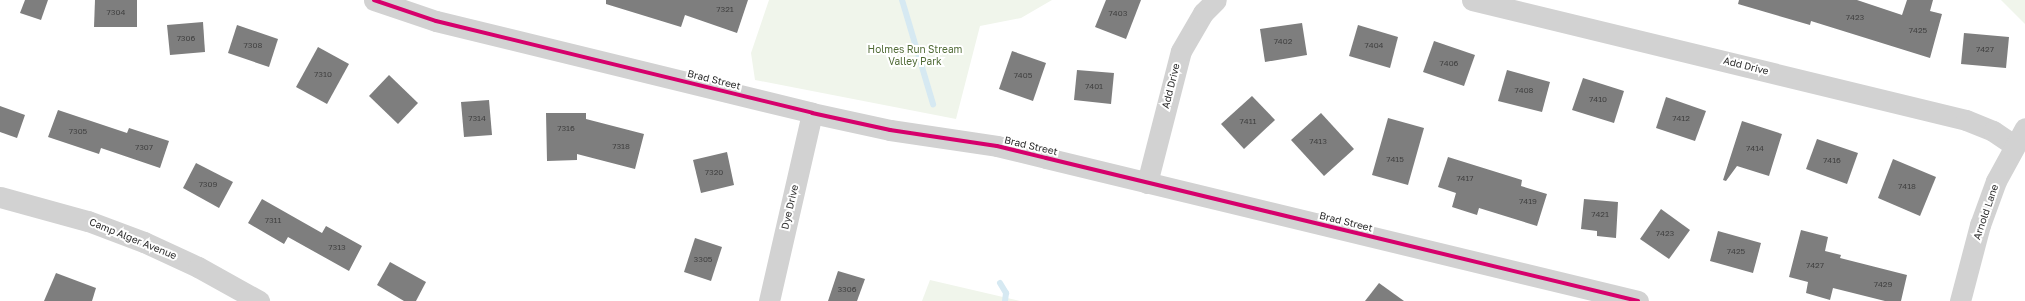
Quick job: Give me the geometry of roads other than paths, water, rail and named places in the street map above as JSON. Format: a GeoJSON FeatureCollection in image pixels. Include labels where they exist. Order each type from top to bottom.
{"type":"FeatureCollection","features":[{"type":"Feature","properties":{"kind":"street","name":"Brad Street"},"geometry":{"type":"LineString","coordinates":[[374,0],[436,21],[812,112],[890,130],[997,146],[1638,301]]}},
{"type":"Feature","properties":{"kind":"street","name":"Add Drive"},"geometry":{"type":"LineString","coordinates":[[1147,182],[1181,50],[1203,13],[1216,0]]}},
{"type":"Feature","properties":{"kind":"street","name":"Add Drive"},"geometry":{"type":"LineString","coordinates":[[1472,0],[1966,120],[1993,131],[2020,137]]}},
{"type":"Feature","properties":{"kind":"street","name":"Dye Drive"},"geometry":{"type":"LineString","coordinates":[[769,301],[812,112]]}},
{"type":"Feature","properties":{"kind":"street","name":"Arnold Lane"},"geometry":{"type":"LineString","coordinates":[[1960,301],[1980,224],[1996,181],[2020,137]]}},
{"type":"Feature","properties":{"kind":"street","name":"Camp Alger Avenue"},"geometry":{"type":"LineString","coordinates":[[0,197],[88,221],[144,242],[198,267],[259,301]]}},
{"type":"Feature","properties":{"kind":"waterway"},"geometry":{"type":"LineString","coordinates":[[902,0],[933,104]]}},
{"type":"Feature","properties":{"kind":"waterway"},"geometry":{"type":"LineString","coordinates":[[1000,283],[1006,293],[1005,301]]}},
{"type":"Feature","properties":{"kind":"park label","name":"Holmes Run Stream Valley Park"},"geometry":{"type":"Point","coordinates":[915,54]}}]}
